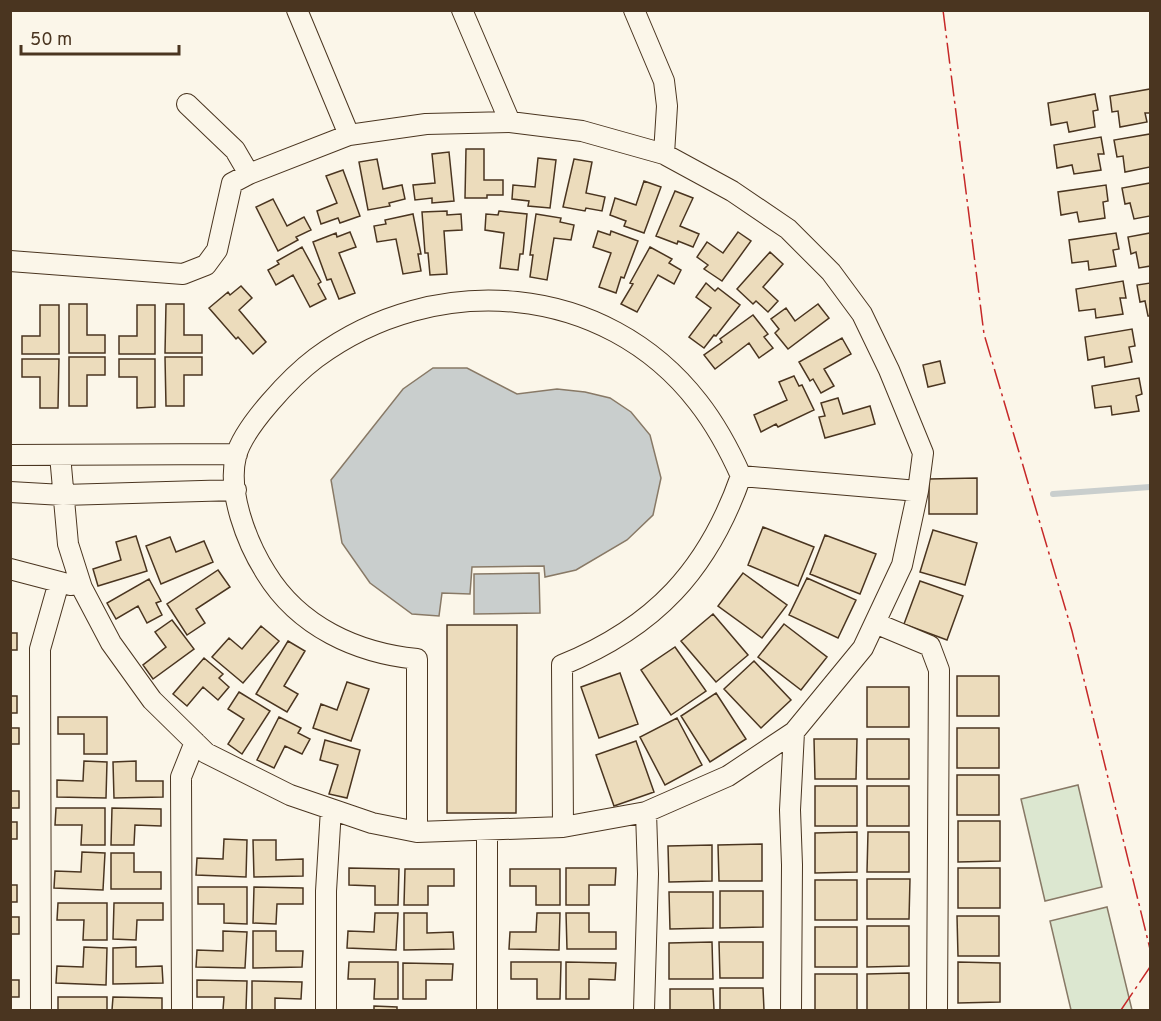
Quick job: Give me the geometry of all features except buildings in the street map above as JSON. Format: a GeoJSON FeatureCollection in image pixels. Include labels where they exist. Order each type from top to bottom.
{"type":"FeatureCollection","features":[{"type":"Feature","properties":{"kind":"street"},"geometry":{"type":"LineString","coordinates":[[297,10],[349,135]]}},
{"type":"Feature","properties":{"kind":"street"},"geometry":{"type":"LineString","coordinates":[[462,10],[510,122]]}},
{"type":"Feature","properties":{"kind":"street"},"geometry":{"type":"LineString","coordinates":[[634,10],[664,81],[667,106],[664,154]]}},
{"type":"Feature","properties":{"kind":"street"},"geometry":{"type":"LineString","coordinates":[[188,104],[235,150],[249,174]]}},
{"type":"Feature","properties":{"kind":"street"},"geometry":{"type":"LineString","coordinates":[[10,261],[183,274],[206,265],[217,250],[232,183],[249,174],[349,135],[426,124],[510,122],[582,131],[664,154],[732,192],[788,229],[831,272],[862,314],[889,370],[922,453],[918,491],[902,565],[863,648],[794,732],[728,776],[646,812],[563,827],[417,832],[372,822],[290,795],[206,753],[152,700],[111,643],[82,588],[68,544],[60,455]]}},
{"type":"Feature","properties":{"kind":"street"},"geometry":{"type":"LineString","coordinates":[[417,832],[417,659],[392,656],[345,642],[323,630],[292,604],[270,580],[258,560],[240,514],[234,472],[237,454],[251,429],[287,383],[316,358],[357,331],[392,316],[439,303],[468,300],[497,300],[545,306],[582,317],[608,329],[641,349],[678,379],[698,400],[719,432],[741,476],[727,512],[704,555],[686,579],[643,621],[591,654],[562,666],[563,827]]}},
{"type":"Feature","properties":{"kind":"street"},"geometry":{"type":"LineString","coordinates":[[10,455],[237,454]]}},
{"type":"Feature","properties":{"kind":"street"},"geometry":{"type":"LineString","coordinates":[[741,476],[918,491]]}},
{"type":"Feature","properties":{"kind":"street"},"geometry":{"type":"LineString","coordinates":[[10,492],[63,495],[236,490]]}},
{"type":"Feature","properties":{"kind":"street"},"geometry":{"type":"LineString","coordinates":[[10,569],[82,588]]}},
{"type":"Feature","properties":{"kind":"street"},"geometry":{"type":"LineString","coordinates":[[41,1011],[40,649],[59,582]]}},
{"type":"Feature","properties":{"kind":"street"},"geometry":{"type":"LineString","coordinates":[[875,623],[930,646],[939,670],[937,1011]]}},
{"type":"Feature","properties":{"kind":"street"},"geometry":{"type":"LineString","coordinates":[[791,1011],[790,810],[794,732]]}},
{"type":"Feature","properties":{"kind":"street"},"geometry":{"type":"LineString","coordinates":[[182,1011],[181,777],[195,742]]}},
{"type":"Feature","properties":{"kind":"street"},"geometry":{"type":"LineString","coordinates":[[326,1011],[326,891],[331,809]]}},
{"type":"Feature","properties":{"kind":"street"},"geometry":{"type":"LineString","coordinates":[[644,1011],[648,873],[646,812]]}},
{"type":"Feature","properties":{"kind":"street"},"geometry":{"type":"LineString","coordinates":[[487,831],[487,1011]]}},
{"type":"Feature","properties":{"kind":"green space"},"geometry":{"type":"Polygon","coordinates":[[[1078,785],[1102,887],[1045,901],[1021,799],[1078,785]]]}},
{"type":"Feature","properties":{"kind":"green space"},"geometry":{"type":"Polygon","coordinates":[[[1107,907],[1132,1010],[1071,1010],[1050,921],[1107,907]]]}},
{"type":"Feature","properties":{"kind":"shaded area"},"geometry":{"type":"Polygon","coordinates":[[[433,368],[467,368],[517,394],[557,389],[585,392],[610,398],[631,412],[650,435],[661,478],[653,515],[627,540],[576,570],[545,577],[544,566],[472,567],[470,594],[442,593],[439,616],[412,614],[370,583],[342,543],[331,480],[403,389],[433,368]]]}},
{"type":"Feature","properties":{"kind":"shaded area"},"geometry":{"type":"Polygon","coordinates":[[[539,573],[540,613],[474,614],[474,574],[539,573]]]}},
{"type":"Feature","properties":{"kind":"waterway"},"geometry":{"type":"LineString","coordinates":[[1053,494],[1150,487]]}},
{"type":"Feature","properties":{"kind":"power"},"geometry":{"type":"LineString","coordinates":[[943,10],[984,334],[1072,631],[1150,949]]}},
{"type":"Feature","properties":{"kind":"power"},"geometry":{"type":"LineString","coordinates":[[1121,1010],[1150,967]]}}]}
